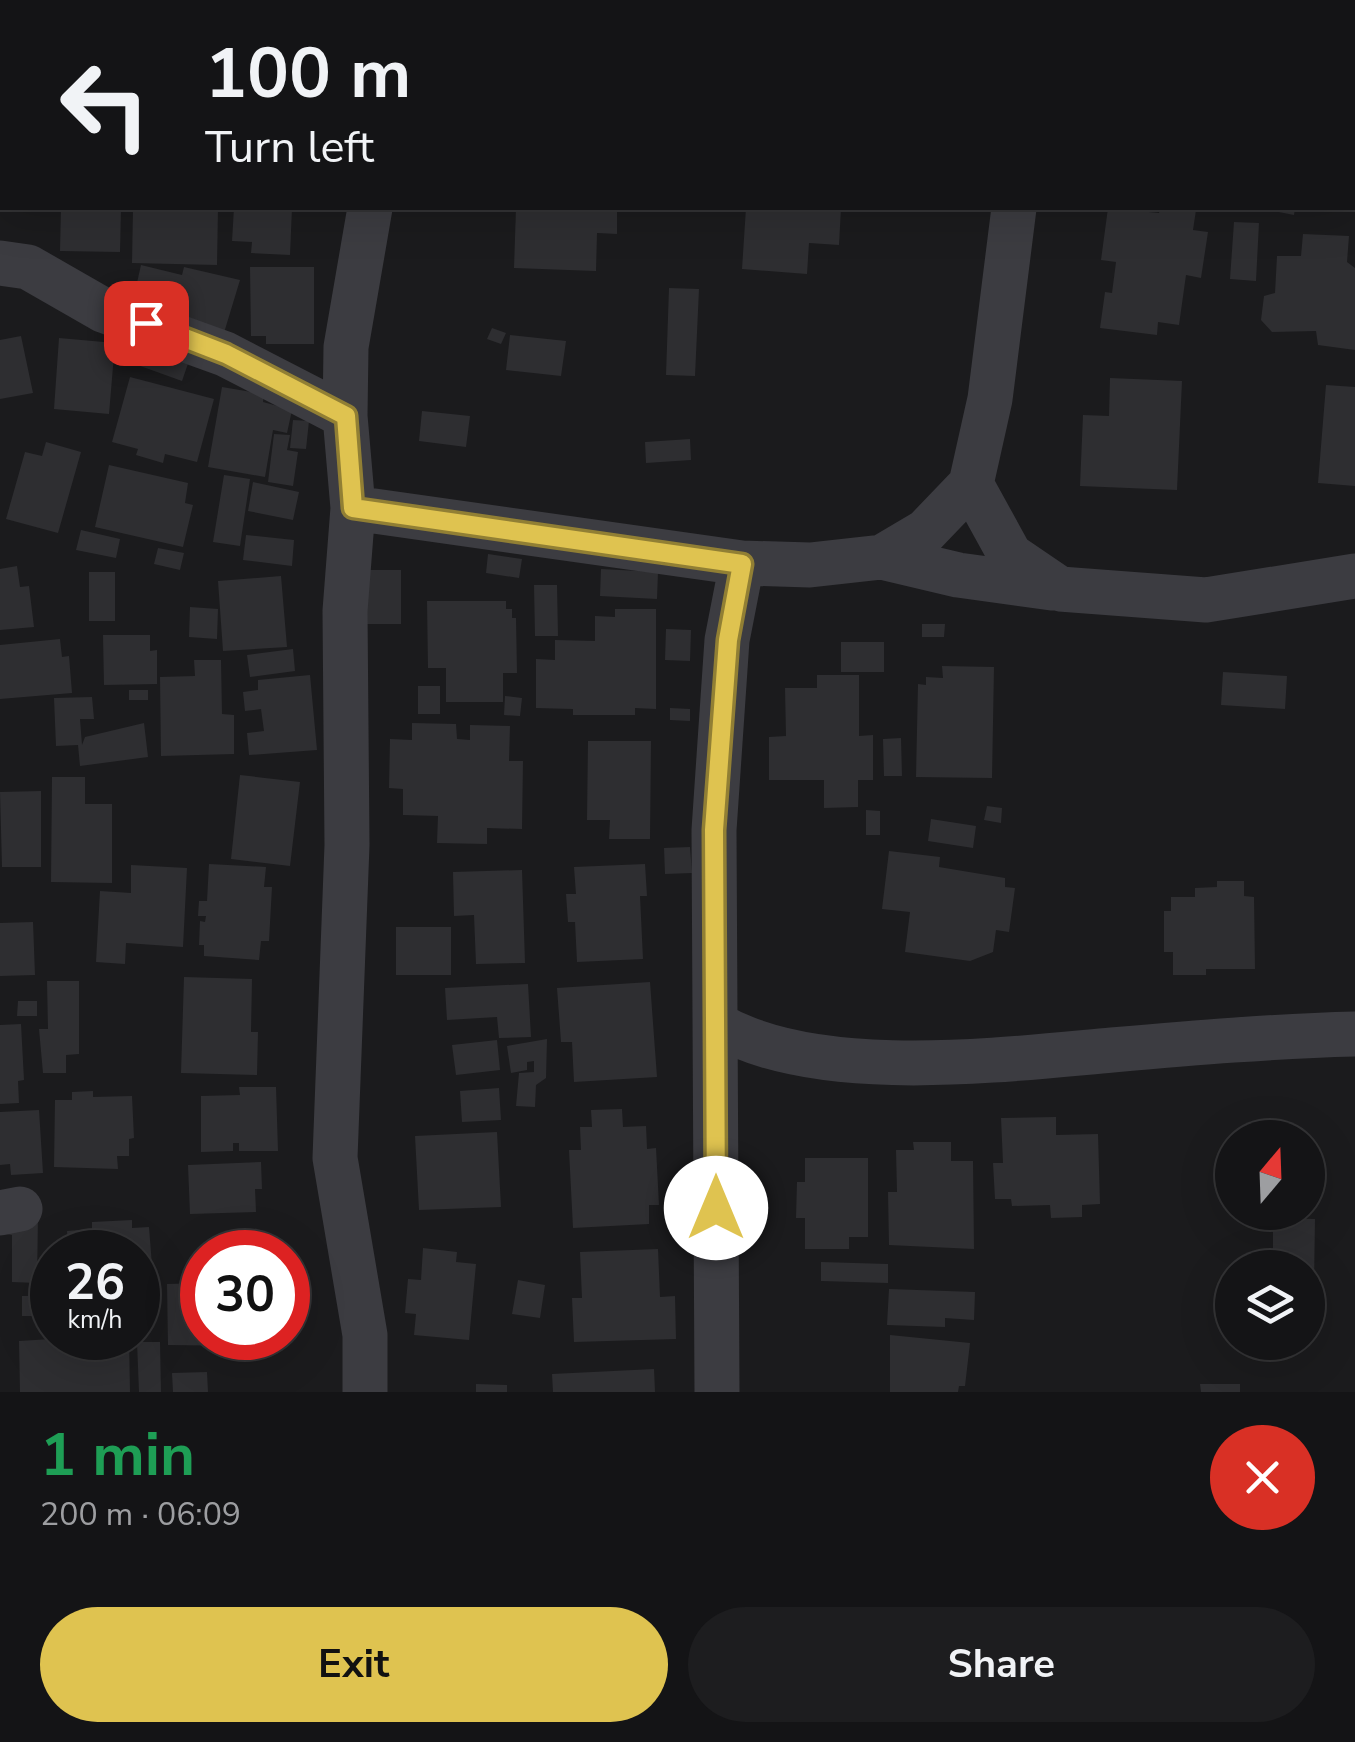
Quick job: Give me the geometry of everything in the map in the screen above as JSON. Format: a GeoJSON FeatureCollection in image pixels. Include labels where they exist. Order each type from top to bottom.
{"type":"FeatureCollection","features":[{"type":"Feature","properties":{"kind":"street"},"geometry":{"type":"LineString","coordinates":[[365,1392],[365,1334],[335,1158],[348,786],[344,610],[353,508],[346,348],[370,210]]}},
{"type":"Feature","properties":{"kind":"street"},"geometry":{"type":"LineString","coordinates":[[882,557],[926,532],[971,484],[990,399],[1014,210]]}},
{"type":"Feature","properties":{"kind":"street"},"geometry":{"type":"LineString","coordinates":[[0,263],[28,267],[104,310],[226,354],[346,416]]}},
{"type":"Feature","properties":{"kind":"street"},"geometry":{"type":"LineString","coordinates":[[971,484],[1010,555],[1060,589]]}},
{"type":"Feature","properties":{"kind":"street"},"geometry":{"type":"LineString","coordinates":[[353,508],[742,564],[810,565],[882,557],[958,575],[1060,589],[1206,600],[1355,576]]}},
{"type":"Feature","properties":{"kind":"street"},"geometry":{"type":"LineString","coordinates":[[717,1392],[714,830],[728,640],[742,564]]}},
{"type":"Feature","properties":{"kind":"street"},"geometry":{"type":"LineString","coordinates":[[716,1024],[742,1040],[832,1058],[992,1062],[1355,1034]]}},
{"type":"Feature","properties":{"kind":"building"},"geometry":{"type":"Polygon","coordinates":[[[61,210],[121,210],[120,252],[60,251],[61,210]]]}},
{"type":"Feature","properties":{"kind":"building"},"geometry":{"type":"Polygon","coordinates":[[[133,210],[218,210],[217,265],[132,263],[133,210]]]}},
{"type":"Feature","properties":{"kind":"building"},"geometry":{"type":"Polygon","coordinates":[[[234,210],[292,210],[290,255],[251,253],[252,242],[232,241],[234,210]]]}},
{"type":"Feature","properties":{"kind":"building"},"geometry":{"type":"Polygon","coordinates":[[[516,210],[617,210],[617,234],[597,233],[596,271],[514,268],[516,210]]]}},
{"type":"Feature","properties":{"kind":"building"},"geometry":{"type":"Polygon","coordinates":[[[746,210],[841,210],[839,245],[809,243],[807,274],[742,269],[746,210]]]}},
{"type":"Feature","properties":{"kind":"building"},"geometry":{"type":"Polygon","coordinates":[[[1108,210],[1196,210],[1193,230],[1208,232],[1201,278],[1186,275],[1179,325],[1158,322],[1157,335],[1100,328],[1105,292],[1112,293],[1116,262],[1101,260],[1108,210]]]}},
{"type":"Feature","properties":{"kind":"building"},"geometry":{"type":"Polygon","coordinates":[[[1268,210],[1295,210],[1294,215],[1268,210]]]}},
{"type":"Feature","properties":{"kind":"building"},"geometry":{"type":"Polygon","coordinates":[[[1234,222],[1259,223],[1256,281],[1230,279],[1234,222]]]}},
{"type":"Feature","properties":{"kind":"building"},"geometry":{"type":"Polygon","coordinates":[[[1303,234],[1349,236],[1347,262],[1355,268],[1355,350],[1318,345],[1316,331],[1272,332],[1261,320],[1264,296],[1275,293],[1277,256],[1301,256],[1303,234]]]}},
{"type":"Feature","properties":{"kind":"building"},"geometry":{"type":"Polygon","coordinates":[[[141,265],[182,275],[184,267],[240,280],[220,346],[153,323],[157,301],[134,296],[141,265]]]}},
{"type":"Feature","properties":{"kind":"building"},"geometry":{"type":"Polygon","coordinates":[[[250,267],[314,267],[314,344],[266,344],[266,336],[251,336],[250,267]]]}},
{"type":"Feature","properties":{"kind":"building"},"geometry":{"type":"Polygon","coordinates":[[[669,288],[699,289],[695,376],[666,375],[669,288]]]}},
{"type":"Feature","properties":{"kind":"building"},"geometry":{"type":"Polygon","coordinates":[[[492,328],[506,333],[501,344],[487,339],[492,328]]]}},
{"type":"Feature","properties":{"kind":"building"},"geometry":{"type":"Polygon","coordinates":[[[143,331],[193,349],[182,381],[132,363],[143,331]]]}},
{"type":"Feature","properties":{"kind":"building"},"geometry":{"type":"Polygon","coordinates":[[[510,335],[566,341],[561,376],[506,370],[510,335]]]}},
{"type":"Feature","properties":{"kind":"building"},"geometry":{"type":"Polygon","coordinates":[[[21,336],[33,393],[0,399],[0,340],[21,336]]]}},
{"type":"Feature","properties":{"kind":"building"},"geometry":{"type":"Polygon","coordinates":[[[59,338],[115,343],[109,414],[54,409],[59,338]]]}},
{"type":"Feature","properties":{"kind":"building"},"geometry":{"type":"Polygon","coordinates":[[[130,377],[214,399],[197,462],[165,454],[163,463],[136,455],[138,449],[112,442],[130,377]]]}},
{"type":"Feature","properties":{"kind":"building"},"geometry":{"type":"Polygon","coordinates":[[[1110,378],[1182,381],[1177,490],[1080,486],[1083,415],[1109,416],[1110,378]]]}},
{"type":"Feature","properties":{"kind":"building"},"geometry":{"type":"Polygon","coordinates":[[[1326,385],[1355,387],[1355,486],[1318,483],[1326,385]]]}},
{"type":"Feature","properties":{"kind":"building"},"geometry":{"type":"Polygon","coordinates":[[[222,387],[264,394],[263,402],[292,410],[287,433],[273,430],[265,477],[208,467],[222,387]]]}},
{"type":"Feature","properties":{"kind":"building"},"geometry":{"type":"Polygon","coordinates":[[[422,411],[470,416],[466,447],[419,441],[422,411]]]}},
{"type":"Feature","properties":{"kind":"building"},"geometry":{"type":"Polygon","coordinates":[[[293,420],[309,421],[306,449],[290,448],[293,420]]]}},
{"type":"Feature","properties":{"kind":"building"},"geometry":{"type":"Polygon","coordinates":[[[274,434],[290,435],[287,450],[298,452],[293,486],[268,482],[274,434]]]}},
{"type":"Feature","properties":{"kind":"building"},"geometry":{"type":"Polygon","coordinates":[[[690,439],[691,460],[646,463],[645,442],[690,439]]]}},
{"type":"Feature","properties":{"kind":"building"},"geometry":{"type":"Polygon","coordinates":[[[46,442],[81,452],[58,533],[6,519],[25,452],[42,456],[46,442]]]}},
{"type":"Feature","properties":{"kind":"building"},"geometry":{"type":"Polygon","coordinates":[[[109,465],[188,483],[185,503],[193,505],[183,547],[95,527],[109,465]]]}},
{"type":"Feature","properties":{"kind":"building"},"geometry":{"type":"Polygon","coordinates":[[[224,475],[250,479],[240,546],[213,542],[224,475]]]}},
{"type":"Feature","properties":{"kind":"building"},"geometry":{"type":"Polygon","coordinates":[[[253,482],[299,492],[293,520],[248,511],[253,482]]]}},
{"type":"Feature","properties":{"kind":"building"},"geometry":{"type":"Polygon","coordinates":[[[81,530],[120,539],[116,558],[76,550],[81,530]]]}},
{"type":"Feature","properties":{"kind":"building"},"geometry":{"type":"Polygon","coordinates":[[[246,535],[294,540],[292,566],[243,560],[246,535]]]}},
{"type":"Feature","properties":{"kind":"building"},"geometry":{"type":"Polygon","coordinates":[[[158,548],[184,553],[180,570],[154,564],[158,548]]]}},
{"type":"Feature","properties":{"kind":"building"},"geometry":{"type":"Polygon","coordinates":[[[488,554],[522,559],[519,578],[486,573],[488,554]]]}},
{"type":"Feature","properties":{"kind":"building"},"geometry":{"type":"Polygon","coordinates":[[[17,566],[20,587],[29,586],[34,627],[0,630],[0,569],[17,566]]]}},
{"type":"Feature","properties":{"kind":"building"},"geometry":{"type":"Polygon","coordinates":[[[601,569],[658,572],[657,599],[600,596],[601,569]]]}},
{"type":"Feature","properties":{"kind":"building"},"geometry":{"type":"Polygon","coordinates":[[[365,570],[401,570],[401,624],[365,624],[365,570]]]}},
{"type":"Feature","properties":{"kind":"building"},"geometry":{"type":"Polygon","coordinates":[[[89,572],[115,572],[115,621],[89,621],[89,572]]]}},
{"type":"Feature","properties":{"kind":"building"},"geometry":{"type":"Polygon","coordinates":[[[281,576],[287,647],[223,651],[218,581],[281,576]]]}},
{"type":"Feature","properties":{"kind":"building"},"geometry":{"type":"Polygon","coordinates":[[[534,585],[557,585],[558,636],[535,636],[534,585]]]}},
{"type":"Feature","properties":{"kind":"building"},"geometry":{"type":"Polygon","coordinates":[[[427,601],[506,601],[506,609],[512,609],[512,618],[516,618],[517,673],[503,673],[503,702],[446,702],[446,668],[428,668],[427,601]]]}},
{"type":"Feature","properties":{"kind":"building"},"geometry":{"type":"Polygon","coordinates":[[[190,607],[218,609],[217,639],[189,637],[190,607]]]}},
{"type":"Feature","properties":{"kind":"building"},"geometry":{"type":"Polygon","coordinates":[[[615,609],[656,609],[656,709],[635,708],[635,715],[573,715],[573,709],[536,708],[536,659],[555,660],[555,640],[595,641],[595,616],[615,617],[615,609]]]}},
{"type":"Feature","properties":{"kind":"building"},"geometry":{"type":"Polygon","coordinates":[[[922,624],[945,624],[944,637],[922,637],[922,624]]]}},
{"type":"Feature","properties":{"kind":"building"},"geometry":{"type":"Polygon","coordinates":[[[666,629],[691,630],[690,661],[665,660],[666,629]]]}},
{"type":"Feature","properties":{"kind":"building"},"geometry":{"type":"Polygon","coordinates":[[[103,635],[150,635],[150,651],[157,650],[157,684],[104,685],[103,635]]]}},
{"type":"Feature","properties":{"kind":"building"},"geometry":{"type":"Polygon","coordinates":[[[60,639],[62,657],[69,656],[72,693],[0,699],[0,645],[60,639]]]}},
{"type":"Feature","properties":{"kind":"building"},"geometry":{"type":"Polygon","coordinates":[[[841,642],[884,642],[884,672],[841,672],[841,642]]]}},
{"type":"Feature","properties":{"kind":"building"},"geometry":{"type":"Polygon","coordinates":[[[293,649],[295,671],[250,677],[247,655],[293,649]]]}},
{"type":"Feature","properties":{"kind":"building"},"geometry":{"type":"Polygon","coordinates":[[[194,660],[221,660],[222,714],[234,715],[234,754],[161,756],[160,677],[195,676],[194,660]]]}},
{"type":"Feature","properties":{"kind":"building"},"geometry":{"type":"Polygon","coordinates":[[[942,666],[994,667],[992,778],[916,777],[918,684],[926,685],[926,677],[943,678],[942,666]]]}},
{"type":"Feature","properties":{"kind":"building"},"geometry":{"type":"Polygon","coordinates":[[[1223,672],[1287,676],[1285,709],[1221,705],[1223,672]]]}},
{"type":"Feature","properties":{"kind":"building"},"geometry":{"type":"Polygon","coordinates":[[[310,675],[317,750],[249,755],[247,733],[264,731],[261,709],[245,711],[243,692],[258,690],[258,680],[310,675]]]}},
{"type":"Feature","properties":{"kind":"building"},"geometry":{"type":"Polygon","coordinates":[[[817,675],[859,675],[859,736],[873,735],[873,780],[858,780],[858,807],[824,808],[824,780],[769,780],[769,737],[786,736],[785,688],[817,688],[817,675]]]}},
{"type":"Feature","properties":{"kind":"building"},"geometry":{"type":"Polygon","coordinates":[[[418,686],[440,686],[440,714],[418,714],[418,686]]]}},
{"type":"Feature","properties":{"kind":"building"},"geometry":{"type":"Polygon","coordinates":[[[129,690],[148,690],[148,700],[129,700],[129,690]]]}},
{"type":"Feature","properties":{"kind":"building"},"geometry":{"type":"Polygon","coordinates":[[[505,696],[522,698],[520,716],[504,715],[505,696]]]}},
{"type":"Feature","properties":{"kind":"building"},"geometry":{"type":"Polygon","coordinates":[[[92,697],[94,719],[80,719],[82,745],[85,737],[144,723],[148,757],[80,766],[78,745],[56,746],[54,698],[92,697]]]}},
{"type":"Feature","properties":{"kind":"building"},"geometry":{"type":"Polygon","coordinates":[[[670,708],[690,709],[690,721],[670,720],[670,708]]]}},
{"type":"Feature","properties":{"kind":"building"},"geometry":{"type":"Polygon","coordinates":[[[412,723],[456,724],[457,739],[470,740],[470,725],[510,726],[509,761],[523,761],[522,829],[487,828],[487,844],[437,843],[438,816],[403,815],[403,789],[389,788],[390,739],[412,740],[412,723]]]}},
{"type":"Feature","properties":{"kind":"building"},"geometry":{"type":"Polygon","coordinates":[[[901,738],[902,776],[884,776],[883,739],[901,738]]]}},
{"type":"Feature","properties":{"kind":"building"},"geometry":{"type":"Polygon","coordinates":[[[588,741],[651,741],[650,839],[609,839],[610,820],[587,820],[588,741]]]}},
{"type":"Feature","properties":{"kind":"building"},"geometry":{"type":"Polygon","coordinates":[[[240,775],[300,782],[290,866],[231,859],[240,775]]]}},
{"type":"Feature","properties":{"kind":"building"},"geometry":{"type":"Polygon","coordinates":[[[52,777],[85,777],[85,804],[112,804],[112,883],[51,882],[52,777]]]}},
{"type":"Feature","properties":{"kind":"building"},"geometry":{"type":"Polygon","coordinates":[[[41,791],[41,867],[2,867],[0,792],[41,791]]]}},
{"type":"Feature","properties":{"kind":"building"},"geometry":{"type":"Polygon","coordinates":[[[987,806],[1002,808],[1001,823],[984,820],[987,806]]]}},
{"type":"Feature","properties":{"kind":"building"},"geometry":{"type":"Polygon","coordinates":[[[866,810],[880,811],[880,835],[866,835],[866,810]]]}},
{"type":"Feature","properties":{"kind":"building"},"geometry":{"type":"Polygon","coordinates":[[[931,819],[976,826],[973,848],[928,841],[931,819]]]}},
{"type":"Feature","properties":{"kind":"building"},"geometry":{"type":"Polygon","coordinates":[[[690,847],[692,873],[665,874],[664,848],[690,847]]]}},
{"type":"Feature","properties":{"kind":"building"},"geometry":{"type":"Polygon","coordinates":[[[889,851],[940,857],[939,867],[1005,878],[1005,887],[1015,888],[1009,932],[996,930],[993,952],[970,961],[905,952],[910,912],[882,909],[889,851]]]}},
{"type":"Feature","properties":{"kind":"building"},"geometry":{"type":"Polygon","coordinates":[[[209,864],[266,867],[264,887],[272,887],[269,941],[261,941],[259,960],[204,956],[204,945],[199,945],[200,921],[205,922],[206,916],[198,916],[199,901],[207,901],[209,864]]]}},
{"type":"Feature","properties":{"kind":"building"},"geometry":{"type":"Polygon","coordinates":[[[645,864],[647,896],[640,896],[643,959],[577,962],[575,922],[568,922],[566,894],[576,894],[574,867],[645,864]]]}},
{"type":"Feature","properties":{"kind":"building"},"geometry":{"type":"Polygon","coordinates":[[[131,865],[187,868],[183,947],[126,943],[125,964],[96,962],[100,891],[131,893],[131,865]]]}},
{"type":"Feature","properties":{"kind":"building"},"geometry":{"type":"Polygon","coordinates":[[[522,870],[525,963],[476,964],[474,915],[454,916],[453,872],[522,870]]]}},
{"type":"Feature","properties":{"kind":"building"},"geometry":{"type":"Polygon","coordinates":[[[1217,881],[1244,881],[1244,896],[1254,897],[1255,969],[1206,969],[1206,975],[1173,975],[1173,952],[1164,952],[1164,911],[1171,911],[1171,897],[1195,897],[1195,888],[1217,887],[1217,881]]]}},
{"type":"Feature","properties":{"kind":"building"},"geometry":{"type":"Polygon","coordinates":[[[33,922],[35,975],[0,976],[0,923],[33,922]]]}},
{"type":"Feature","properties":{"kind":"building"},"geometry":{"type":"Polygon","coordinates":[[[396,927],[451,927],[451,975],[396,975],[396,927]]]}},
{"type":"Feature","properties":{"kind":"building"},"geometry":{"type":"Polygon","coordinates":[[[184,977],[252,979],[251,1032],[258,1032],[257,1075],[181,1073],[184,977]]]}},
{"type":"Feature","properties":{"kind":"building"},"geometry":{"type":"Polygon","coordinates":[[[47,981],[79,981],[79,1054],[66,1055],[66,1073],[43,1073],[39,1029],[48,1029],[47,981]]]}},
{"type":"Feature","properties":{"kind":"building"},"geometry":{"type":"Polygon","coordinates":[[[650,982],[657,1077],[574,1082],[572,1042],[561,1042],[557,988],[650,982]]]}},
{"type":"Feature","properties":{"kind":"building"},"geometry":{"type":"Polygon","coordinates":[[[528,984],[531,1037],[499,1038],[497,1017],[447,1020],[445,988],[528,984]]]}},
{"type":"Feature","properties":{"kind":"building"},"geometry":{"type":"Polygon","coordinates":[[[18,1001],[37,1001],[37,1016],[17,1016],[18,1001]]]}},
{"type":"Feature","properties":{"kind":"building"},"geometry":{"type":"Polygon","coordinates":[[[21,1024],[24,1080],[18,1081],[19,1103],[0,1104],[0,1025],[21,1024]]]}},
{"type":"Feature","properties":{"kind":"building"},"geometry":{"type":"Polygon","coordinates":[[[547,1039],[546,1078],[536,1085],[535,1107],[516,1106],[519,1073],[534,1072],[534,1061],[527,1062],[527,1070],[511,1073],[507,1046],[547,1039]]]}},
{"type":"Feature","properties":{"kind":"building"},"geometry":{"type":"Polygon","coordinates":[[[497,1040],[500,1070],[456,1075],[452,1045],[497,1040]]]}},
{"type":"Feature","properties":{"kind":"building"},"geometry":{"type":"Polygon","coordinates":[[[239,1087],[276,1087],[278,1151],[239,1151],[239,1143],[233,1143],[233,1151],[201,1152],[201,1096],[240,1095],[239,1087]]]}},
{"type":"Feature","properties":{"kind":"building"},"geometry":{"type":"Polygon","coordinates":[[[499,1088],[501,1120],[462,1122],[460,1091],[499,1088]]]}},
{"type":"Feature","properties":{"kind":"building"},"geometry":{"type":"Polygon","coordinates":[[[93,1091],[93,1097],[132,1096],[134,1138],[129,1139],[129,1156],[117,1156],[118,1169],[54,1167],[55,1100],[72,1100],[72,1092],[93,1091]]]}},
{"type":"Feature","properties":{"kind":"building"},"geometry":{"type":"Polygon","coordinates":[[[622,1109],[623,1127],[646,1126],[647,1149],[656,1148],[659,1205],[649,1205],[649,1224],[573,1228],[569,1150],[581,1150],[580,1127],[592,1127],[591,1110],[622,1109]]]}},
{"type":"Feature","properties":{"kind":"building"},"geometry":{"type":"Polygon","coordinates":[[[39,1110],[43,1173],[11,1175],[10,1164],[0,1165],[0,1112],[39,1110]]]}},
{"type":"Feature","properties":{"kind":"building"},"geometry":{"type":"Polygon","coordinates":[[[1056,1117],[1056,1135],[1098,1134],[1100,1204],[1082,1205],[1082,1217],[1051,1218],[1050,1205],[1012,1206],[1011,1199],[995,1199],[993,1163],[1003,1163],[1001,1118],[1056,1117]]]}},
{"type":"Feature","properties":{"kind":"building"},"geometry":{"type":"Polygon","coordinates":[[[497,1132],[501,1207],[419,1210],[415,1136],[497,1132]]]}},
{"type":"Feature","properties":{"kind":"building"},"geometry":{"type":"Polygon","coordinates":[[[913,1142],[951,1142],[951,1161],[973,1161],[974,1249],[889,1245],[888,1192],[897,1192],[896,1150],[914,1150],[913,1142]]]}},
{"type":"Feature","properties":{"kind":"building"},"geometry":{"type":"Polygon","coordinates":[[[805,1158],[868,1158],[868,1237],[849,1237],[849,1249],[805,1249],[805,1218],[796,1218],[797,1182],[805,1182],[805,1158]]]}},
{"type":"Feature","properties":{"kind":"building"},"geometry":{"type":"Polygon","coordinates":[[[261,1162],[262,1189],[255,1189],[256,1212],[190,1214],[188,1165],[261,1162]]]}},
{"type":"Feature","properties":{"kind":"building"},"geometry":{"type":"Polygon","coordinates":[[[38,1215],[38,1230],[30,1230],[30,1283],[12,1282],[12,1235],[6,1234],[38,1215]]]}},
{"type":"Feature","properties":{"kind":"building"},"geometry":{"type":"Polygon","coordinates":[[[132,1220],[132,1228],[149,1230],[80,1230],[92,1229],[92,1222],[132,1220]]]}},
{"type":"Feature","properties":{"kind":"building"},"geometry":{"type":"Polygon","coordinates":[[[1273,1230],[1315,1230],[1315,1250],[1273,1250],[1273,1230]]]}},
{"type":"Feature","properties":{"kind":"building"},"geometry":{"type":"Polygon","coordinates":[[[423,1248],[457,1252],[456,1262],[476,1264],[469,1340],[414,1335],[416,1314],[405,1313],[408,1279],[421,1280],[423,1248]]]}},
{"type":"Feature","properties":{"kind":"building"},"geometry":{"type":"Polygon","coordinates":[[[658,1249],[660,1297],[675,1296],[676,1339],[574,1342],[572,1298],[582,1298],[580,1252],[658,1249]]]}},
{"type":"Feature","properties":{"kind":"building"},"geometry":{"type":"Polygon","coordinates":[[[821,1262],[888,1264],[888,1283],[821,1281],[821,1262]]]}},
{"type":"Feature","properties":{"kind":"building"},"geometry":{"type":"Polygon","coordinates":[[[518,1280],[545,1285],[540,1318],[512,1314],[518,1280]]]}},
{"type":"Feature","properties":{"kind":"building"},"geometry":{"type":"Polygon","coordinates":[[[167,1284],[180,1284],[180,1345],[168,1345],[167,1284]]]}},
{"type":"Feature","properties":{"kind":"building"},"geometry":{"type":"Polygon","coordinates":[[[889,1289],[975,1292],[974,1320],[945,1318],[945,1327],[887,1325],[889,1289]]]}},
{"type":"Feature","properties":{"kind":"building"},"geometry":{"type":"Polygon","coordinates":[[[22,1296],[30,1296],[30,1316],[22,1316],[22,1296]]]}},
{"type":"Feature","properties":{"kind":"building"},"geometry":{"type":"Polygon","coordinates":[[[890,1335],[970,1343],[965,1386],[959,1386],[958,1392],[890,1392],[890,1335]]]}},
{"type":"Feature","properties":{"kind":"building"},"geometry":{"type":"Polygon","coordinates":[[[30,1340],[30,1360],[129,1360],[130,1392],[20,1392],[19,1341],[30,1340]]]}},
{"type":"Feature","properties":{"kind":"building"},"geometry":{"type":"Polygon","coordinates":[[[160,1342],[161,1392],[139,1392],[138,1360],[160,1360],[160,1342]]]}},
{"type":"Feature","properties":{"kind":"building"},"geometry":{"type":"Polygon","coordinates":[[[654,1369],[655,1392],[553,1392],[552,1374],[654,1369]]]}},
{"type":"Feature","properties":{"kind":"building"},"geometry":{"type":"Polygon","coordinates":[[[207,1372],[208,1392],[173,1392],[172,1373],[207,1372]]]}},
{"type":"Feature","properties":{"kind":"building"},"geometry":{"type":"Polygon","coordinates":[[[476,1384],[507,1385],[507,1392],[476,1392],[476,1384]]]}},
{"type":"Feature","properties":{"kind":"building"},"geometry":{"type":"Polygon","coordinates":[[[1200,1384],[1240,1384],[1240,1392],[1201,1392],[1200,1384]]]}},
{"type":"Feature","properties":{"kind":"route"},"geometry":{"type":"LineString","coordinates":[[146,323],[226,354],[346,416],[353,508],[742,564],[728,640],[714,830],[716,1208]]}}]}
